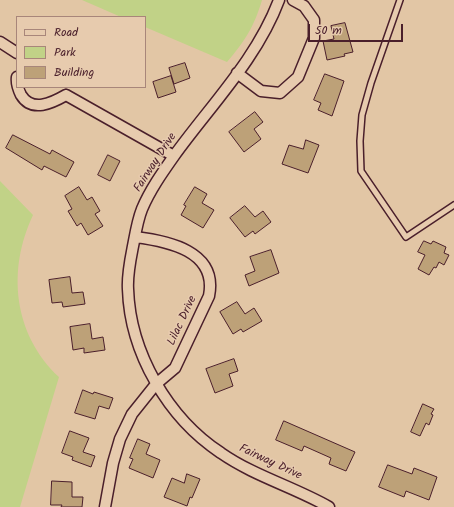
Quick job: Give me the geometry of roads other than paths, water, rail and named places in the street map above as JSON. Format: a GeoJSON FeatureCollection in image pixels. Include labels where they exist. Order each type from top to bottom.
{"type":"FeatureCollection","features":[{"type":"Feature","properties":{"kind":"street","name":"Fairway Drive"},"geometry":{"type":"LineString","coordinates":[[279,0],[264,33],[237,73],[174,156],[148,197],[142,210],[135,237],[129,271],[128,288],[130,314],[136,337],[156,384],[170,405],[187,425],[221,454],[328,507]]}},
{"type":"Feature","properties":{"kind":"street"},"geometry":{"type":"LineString","coordinates":[[237,73],[261,91],[280,93],[298,77],[314,38],[314,20],[304,6],[293,0]]}},
{"type":"Feature","properties":{"kind":"street"},"geometry":{"type":"LineString","coordinates":[[0,42],[16,52]]}},
{"type":"Feature","properties":{"kind":"street"},"geometry":{"type":"LineString","coordinates":[[17,88],[23,98],[30,104],[39,106],[50,104],[65,91],[174,156]]}},
{"type":"Feature","properties":{"kind":"street","name":"Lilac Drive"},"geometry":{"type":"LineString","coordinates":[[106,507],[113,463],[120,439],[132,414],[156,384],[175,368],[209,296],[210,288],[204,268],[190,252],[168,242],[135,237]]}},
{"type":"Feature","properties":{"kind":"lane"},"geometry":{"type":"LineString","coordinates":[[400,0],[371,82],[362,115],[360,141],[361,171],[406,237],[454,205]]}}]}
